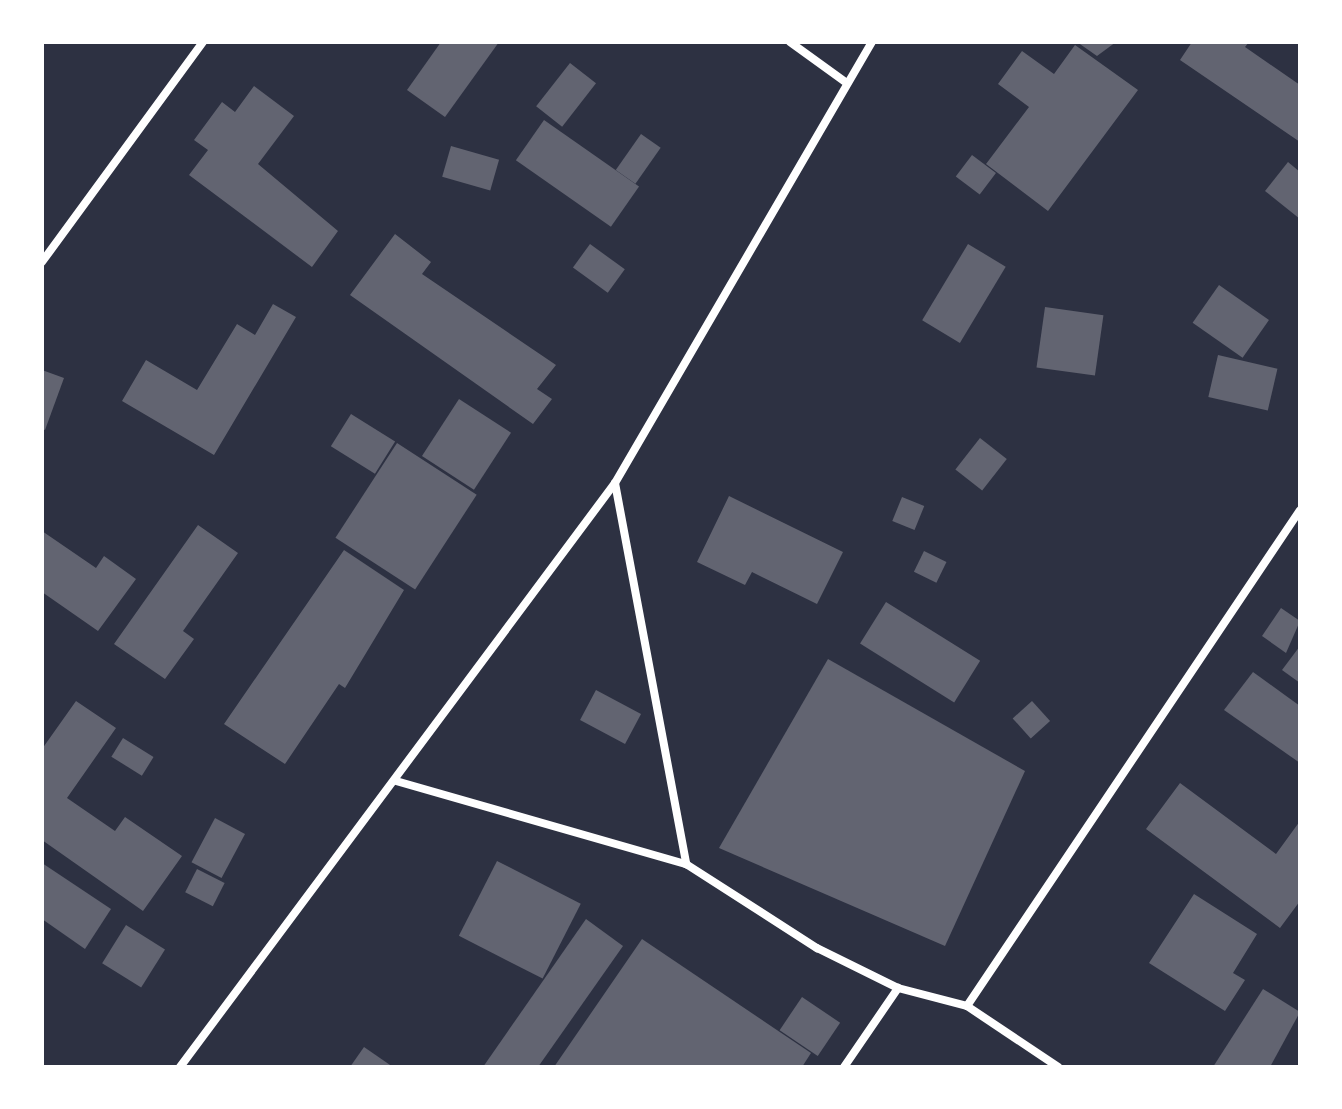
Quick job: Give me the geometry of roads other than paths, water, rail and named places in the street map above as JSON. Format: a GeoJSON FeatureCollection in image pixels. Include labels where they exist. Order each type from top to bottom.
{"type":"FeatureCollection","features":[{"type":"Feature","properties":{"kind":"street"},"geometry":{"type":"LineString","coordinates":[[42,262],[203,42]]}},
{"type":"Feature","properties":{"kind":"street"},"geometry":{"type":"LineString","coordinates":[[790,42],[844,81]]}},
{"type":"Feature","properties":{"kind":"street"},"geometry":{"type":"LineString","coordinates":[[180,1067],[615,483],[844,81],[872,42]]}},
{"type":"Feature","properties":{"kind":"street"},"geometry":{"type":"LineString","coordinates":[[615,483],[686,864]]}},
{"type":"Feature","properties":{"kind":"street"},"geometry":{"type":"LineString","coordinates":[[967,1006],[1300,510]]}},
{"type":"Feature","properties":{"kind":"street"},"geometry":{"type":"LineString","coordinates":[[396,781],[686,864],[817,948],[898,988],[967,1006],[1058,1067]]}},
{"type":"Feature","properties":{"kind":"street"},"geometry":{"type":"LineString","coordinates":[[844,1067],[898,988]]}}]}
